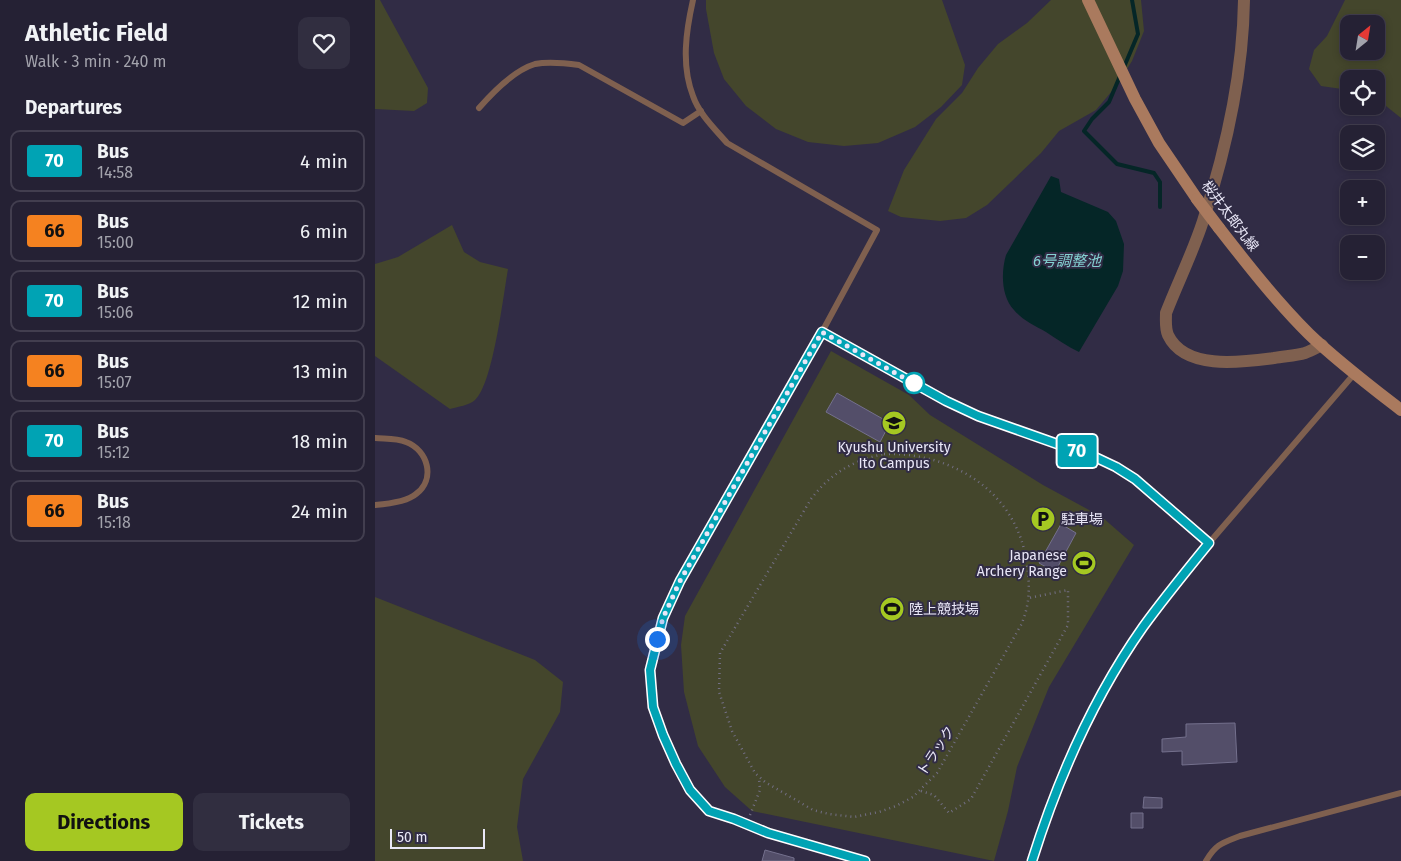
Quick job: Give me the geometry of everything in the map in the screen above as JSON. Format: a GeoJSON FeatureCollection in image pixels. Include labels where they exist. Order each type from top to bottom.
{"type":"FeatureCollection","features":[{"type":"Feature","properties":{"kind":"main road","name":"桜井太郎丸線"},"geometry":{"type":"LineString","coordinates":[[1089,0],[1135,100],[1159,143],[1219,228],[1279,302],[1322,345],[1401,410]]}},
{"type":"Feature","properties":{"kind":"street"},"geometry":{"type":"LineString","coordinates":[[1244,0],[1241,49],[1229,126],[1203,222],[1166,313],[1165,326],[1168,336],[1185,353],[1198,359],[1215,362],[1245,362],[1304,354],[1322,345]]}},
{"type":"Feature","properties":{"kind":"lane"},"geometry":{"type":"LineString","coordinates":[[693,0],[687,28],[686,62],[693,96],[701,111],[727,143],[877,230],[822,332],[680,581],[663,618],[650,670],[653,707],[676,764],[690,790],[709,811],[746,823],[768,833],[865,861]]}},
{"type":"Feature","properties":{"kind":"lane"},"geometry":{"type":"LineString","coordinates":[[479,108],[508,79],[535,64],[561,62],[579,65],[683,122],[701,111]]}},
{"type":"Feature","properties":{"kind":"lane"},"geometry":{"type":"LineString","coordinates":[[822,332],[946,401],[978,416],[1097,458],[1116,467],[1135,479],[1209,543]]}},
{"type":"Feature","properties":{"kind":"lane"},"geometry":{"type":"LineString","coordinates":[[1032,861],[1061,778],[1085,726],[1109,682],[1143,627],[1209,543],[1355,373]]}},
{"type":"Feature","properties":{"kind":"lane"},"geometry":{"type":"LineString","coordinates":[[375,438],[405,442],[416,447],[423,454],[428,470],[426,481],[415,496],[375,505]]}},
{"type":"Feature","properties":{"kind":"lane"},"geometry":{"type":"LineString","coordinates":[[1205,861],[1218,844],[1235,838],[1401,793]]}},
{"type":"Feature","properties":{"kind":"path","name":"トラック"},"geometry":{"type":"LineString","coordinates":[[888,454],[915,456],[939,461],[964,472],[995,495],[1009,513],[1022,539],[1027,558],[1029,598],[1024,617],[1007,650],[937,773],[920,791],[907,800],[879,812],[854,817],[813,810],[772,787],[759,777],[732,731],[719,692],[720,653],[811,499],[825,482],[837,472],[863,459],[888,454]]}},
{"type":"Feature","properties":{"kind":"path"},"geometry":{"type":"LineString","coordinates":[[920,791],[934,795],[949,813],[971,799],[982,780],[1068,625],[1068,590],[1029,598]]}},
{"type":"Feature","properties":{"kind":"path"},"geometry":{"type":"LineString","coordinates":[[746,823],[760,790],[759,777]]}},
{"type":"Feature","properties":{"kind":"shaded area"},"geometry":{"type":"Polygon","coordinates":[[[375,0],[380,0],[428,88],[427,103],[414,111],[375,109],[375,0]]]}},
{"type":"Feature","properties":{"kind":"shaded area"},"geometry":{"type":"Polygon","coordinates":[[[706,0],[942,0],[965,65],[962,85],[941,107],[915,127],[878,143],[844,146],[808,142],[776,129],[746,106],[724,79],[714,53],[706,0]]]}},
{"type":"Feature","properties":{"kind":"shaded area"},"geometry":{"type":"Polygon","coordinates":[[[1051,0],[1141,0],[1144,31],[1132,61],[1117,85],[1096,110],[1059,131],[1041,153],[987,205],[966,218],[940,221],[901,217],[888,211],[904,170],[936,119],[962,93],[978,68],[998,44],[1027,23],[1051,0]]]}},
{"type":"Feature","properties":{"kind":"shaded area"},"geometry":{"type":"Polygon","coordinates":[[[1345,0],[1401,0],[1401,118],[1385,105],[1385,70],[1340,70],[1340,89],[1321,86],[1309,69],[1314,50],[1327,36],[1345,0]]]}},
{"type":"Feature","properties":{"kind":"shaded area"},"geometry":{"type":"Polygon","coordinates":[[[452,225],[464,252],[480,262],[508,269],[500,319],[487,377],[481,391],[473,402],[450,409],[375,356],[375,264],[398,257],[452,225]]]}},
{"type":"Feature","properties":{"kind":"shaded area","name":"陸上競技場"},"geometry":{"type":"Polygon","coordinates":[[[831,351],[909,395],[930,415],[1043,485],[1102,517],[1134,545],[1049,687],[1017,767],[1008,811],[994,861],[752,811],[725,787],[698,746],[684,692],[681,645],[685,616],[831,351]]]}},
{"type":"Feature","properties":{"kind":"shaded area"},"geometry":{"type":"Polygon","coordinates":[[[375,597],[535,660],[563,682],[560,712],[523,779],[517,827],[523,861],[375,861],[375,597]]]}},
{"type":"Feature","properties":{"kind":"water","name":"6号調整池"},"geometry":{"type":"Polygon","coordinates":[[[1051,176],[1059,179],[1061,192],[1108,212],[1116,221],[1124,244],[1123,271],[1118,286],[1079,352],[1017,314],[1004,291],[1003,269],[1006,255],[1051,176]]]}},
{"type":"Feature","properties":{"kind":"building"},"geometry":{"type":"Polygon","coordinates":[[[837,393],[890,423],[880,442],[826,412],[837,393]]]}},
{"type":"Feature","properties":{"kind":"building"},"geometry":{"type":"Polygon","coordinates":[[[1061,524],[1076,533],[1055,572],[1039,563],[1061,524]]]}},
{"type":"Feature","properties":{"kind":"building"},"geometry":{"type":"Polygon","coordinates":[[[1235,723],[1237,762],[1182,765],[1182,751],[1162,752],[1162,739],[1186,737],[1186,724],[1235,723]]]}},
{"type":"Feature","properties":{"kind":"building"},"geometry":{"type":"Polygon","coordinates":[[[1144,797],[1162,798],[1162,808],[1143,808],[1144,797]]]}},
{"type":"Feature","properties":{"kind":"building"},"geometry":{"type":"Polygon","coordinates":[[[1131,813],[1143,813],[1143,828],[1131,828],[1131,813]]]}},
{"type":"Feature","properties":{"kind":"building"},"geometry":{"type":"Polygon","coordinates":[[[765,850],[794,858],[794,861],[762,861],[765,850]]]}},
{"type":"Feature","properties":{"kind":"waterway"},"geometry":{"type":"LineString","coordinates":[[1124,67],[1138,34],[1132,0]]}},
{"type":"Feature","properties":{"kind":"waterway"},"geometry":{"type":"LineString","coordinates":[[1120,76],[1109,102],[1092,119],[1084,131],[1117,164],[1154,173],[1160,182],[1160,207]]}},
{"type":"Feature","properties":{"kind":"bus line","name":"70"},"geometry":{"type":"LineString","coordinates":[[865,861],[768,833],[709,811],[690,790],[663,735],[653,707],[650,670],[663,618],[680,581],[822,332],[946,401],[978,416],[1097,458],[1116,467],[1135,479],[1209,543],[1143,627],[1109,682],[1085,726],[1061,778],[1045,818],[1032,861]]}},
{"type":"Feature","properties":{"kind":"place","name":"Kyushu University Ito Campus"},"geometry":{"type":"Point","coordinates":[894,423]}},
{"type":"Feature","properties":{"kind":"place","name":"駐車場"},"geometry":{"type":"Point","coordinates":[1043,519]}},
{"type":"Feature","properties":{"kind":"place","name":"Japanese Archery Range"},"geometry":{"type":"Point","coordinates":[1084,563]}},
{"type":"Feature","properties":{"kind":"place","name":"陸上競技場"},"geometry":{"type":"Point","coordinates":[892,609]}},
{"type":"Feature","properties":{"kind":"route"},"geometry":{"type":"LineString","coordinates":[[657,639],[663,618],[680,581],[822,332],[914,383]]}}]}
